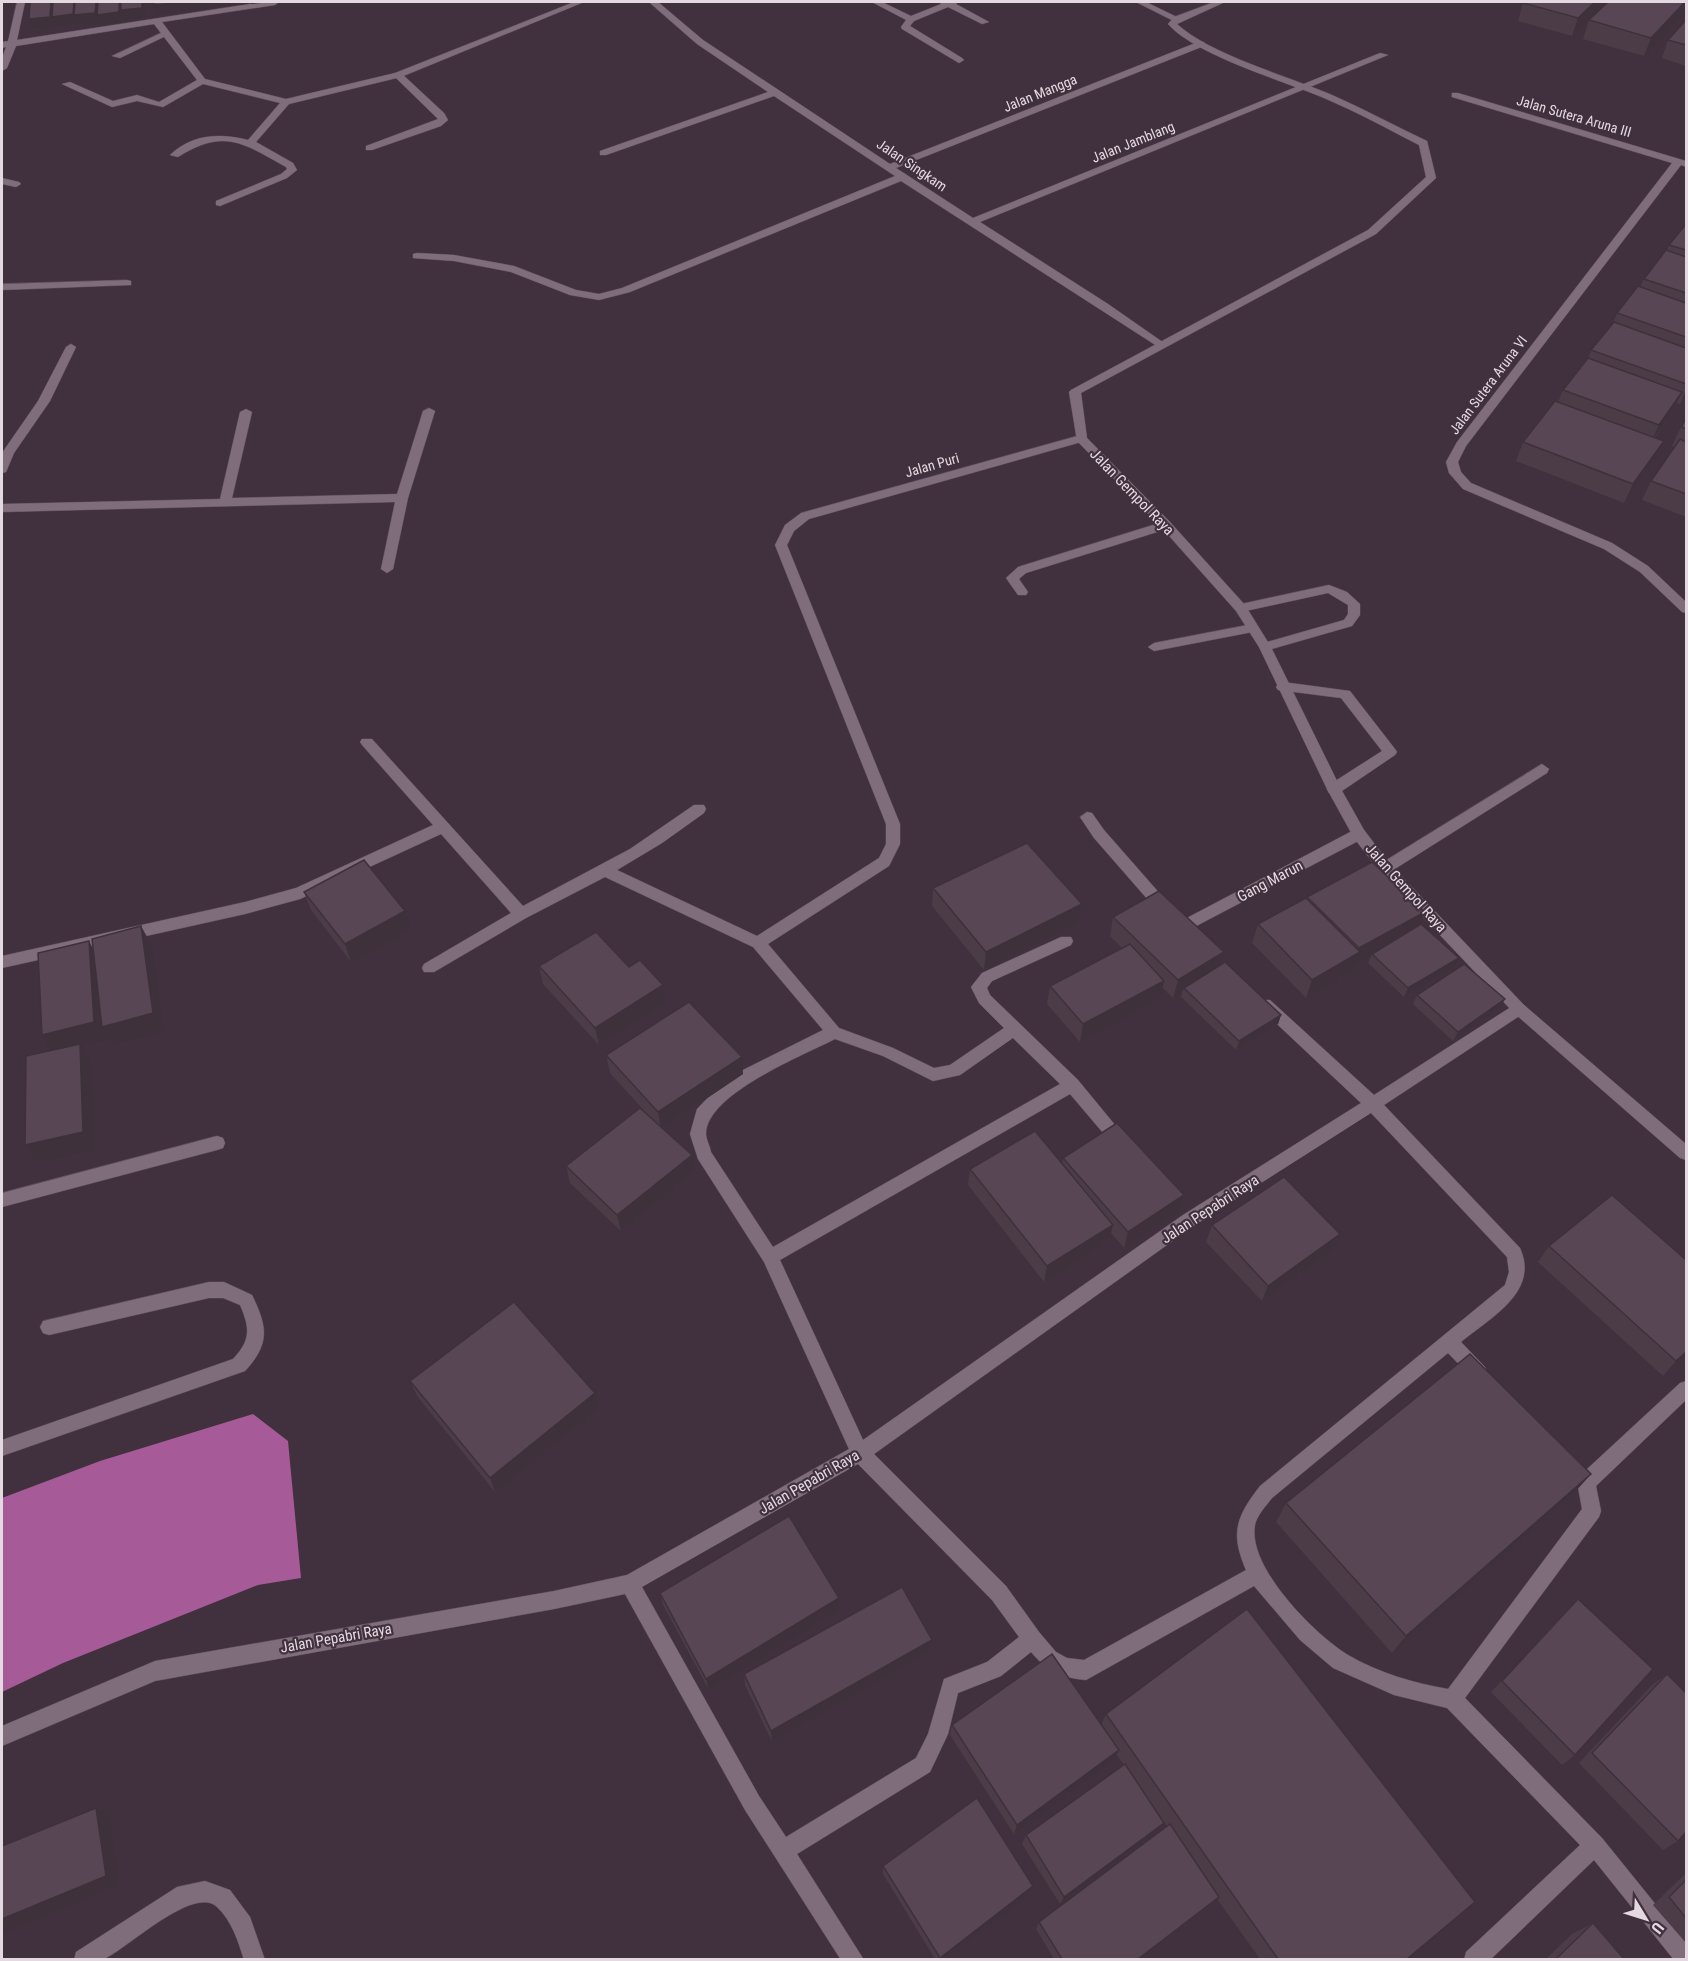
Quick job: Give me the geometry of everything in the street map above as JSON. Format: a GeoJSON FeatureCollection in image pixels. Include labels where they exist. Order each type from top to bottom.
{"type":"FeatureCollection","features":[{"type":"Feature","properties":{"kind":"street"},"geometry":{"type":"LineString","coordinates":[[2,68],[12,44],[21,2]]}},
{"type":"Feature","properties":{"kind":"street"},"geometry":{"type":"LineString","coordinates":[[2,45],[274,2]]}},
{"type":"Feature","properties":{"kind":"street"},"geometry":{"type":"LineString","coordinates":[[156,21],[202,81],[286,102],[398,75],[580,2]]}},
{"type":"Feature","properties":{"kind":"street","name":"Jalan Singkam"},"geometry":{"type":"LineString","coordinates":[[653,2],[700,42],[775,93],[1104,306],[1160,345]]}},
{"type":"Feature","properties":{"kind":"street"},"geometry":{"type":"LineString","coordinates":[[876,2],[911,19]]}},
{"type":"Feature","properties":{"kind":"street"},"geometry":{"type":"LineString","coordinates":[[959,60],[905,27],[911,19],[949,2],[985,22]]}},
{"type":"Feature","properties":{"kind":"street"},"geometry":{"type":"LineString","coordinates":[[1140,2],[1178,19],[1221,2]]}},
{"type":"Feature","properties":{"kind":"street","name":"Jalan Gempol Raya"},"geometry":{"type":"LineString","coordinates":[[1178,19],[1172,24],[1176,30],[1201,44],[1305,88],[1424,143],[1431,178],[1372,231],[1075,392],[1081,439],[1166,525],[1241,608],[1265,647],[1334,789],[1359,834],[1384,868],[1520,1009],[1686,1153]]}},
{"type":"Feature","properties":{"kind":"street"},"geometry":{"type":"LineString","coordinates":[[117,56],[166,33]]}},
{"type":"Feature","properties":{"kind":"street","name":"Jalan Mangga"},"geometry":{"type":"LineString","coordinates":[[888,168],[1201,44]]}},
{"type":"Feature","properties":{"kind":"street","name":"Jalan Jamblang"},"geometry":{"type":"LineString","coordinates":[[972,222],[1383,55]]}},
{"type":"Feature","properties":{"kind":"street"},"geometry":{"type":"LineString","coordinates":[[369,148],[438,124],[443,120],[441,115],[398,75]]}},
{"type":"Feature","properties":{"kind":"street"},"geometry":{"type":"LineString","coordinates":[[67,84],[112,105],[137,98],[160,105],[202,81]]}},
{"type":"Feature","properties":{"kind":"street"},"geometry":{"type":"LineString","coordinates":[[603,153],[775,93]]}},
{"type":"Feature","properties":{"kind":"street","name":"Jalan Sutera Aruna III"},"geometry":{"type":"LineString","coordinates":[[1455,95],[1682,162]]}},
{"type":"Feature","properties":{"kind":"street"},"geometry":{"type":"LineString","coordinates":[[250,143],[286,102]]}},
{"type":"Feature","properties":{"kind":"street"},"geometry":{"type":"LineString","coordinates":[[175,155],[192,144],[220,136],[250,143],[290,165],[292,170],[284,176],[220,203]]}},
{"type":"Feature","properties":{"kind":"street","name":"Jalan Sutera Aruna VI"},"geometry":{"type":"LineString","coordinates":[[1682,162],[1461,445],[1452,462],[1455,473],[1467,486],[1608,546],[1644,569],[1686,609]]}},
{"type":"Feature","properties":{"kind":"street"},"geometry":{"type":"LineString","coordinates":[[417,256],[454,258],[514,269],[574,293],[598,297],[648,281],[902,177]]}},
{"type":"Feature","properties":{"kind":"street"},"geometry":{"type":"LineString","coordinates":[[2,181],[16,184]]}},
{"type":"Feature","properties":{"kind":"street"},"geometry":{"type":"LineString","coordinates":[[2,287],[127,283]]}},
{"type":"Feature","properties":{"kind":"street"},"geometry":{"type":"LineString","coordinates":[[2,469],[5,451],[44,401],[71,347]]}},
{"type":"Feature","properties":{"kind":"street"},"geometry":{"type":"LineString","coordinates":[[387,569],[402,498],[429,411]]}},
{"type":"Feature","properties":{"kind":"street"},"geometry":{"type":"LineString","coordinates":[[225,501],[246,412]]}},
{"type":"Feature","properties":{"kind":"street","name":"Jalan Puri"},"geometry":{"type":"LineString","coordinates":[[758,943],[884,862],[894,849],[896,837],[893,824],[782,545],[784,532],[805,516],[1081,439]]}},
{"type":"Feature","properties":{"kind":"street"},"geometry":{"type":"LineString","coordinates":[[2,508],[402,498]]}},
{"type":"Feature","properties":{"kind":"street"},"geometry":{"type":"LineString","coordinates":[[1022,592],[1012,578],[1022,570],[1166,525]]}},
{"type":"Feature","properties":{"kind":"street"},"geometry":{"type":"LineString","coordinates":[[1241,608],[1329,589],[1343,595],[1354,604],[1354,615],[1348,623],[1265,647]]}},
{"type":"Feature","properties":{"kind":"street"},"geometry":{"type":"LineString","coordinates":[[1154,647],[1253,627]]}},
{"type":"Feature","properties":{"kind":"street"},"geometry":{"type":"LineString","coordinates":[[1283,687],[1345,694],[1390,752],[1334,789]]}},
{"type":"Feature","properties":{"kind":"street"},"geometry":{"type":"LineString","coordinates":[[367,742],[520,914]]}},
{"type":"Feature","properties":{"kind":"street"},"geometry":{"type":"LineString","coordinates":[[1384,868],[1542,769]]}},
{"type":"Feature","properties":{"kind":"street"},"geometry":{"type":"LineString","coordinates":[[429,968],[520,914],[607,872],[665,836],[699,809]]}},
{"type":"Feature","properties":{"kind":"street","name":"Gang Marun"},"geometry":{"type":"LineString","coordinates":[[1087,817],[1099,834],[1181,928],[1359,834]]}},
{"type":"Feature","properties":{"kind":"street"},"geometry":{"type":"LineString","coordinates":[[2,962],[245,908],[300,893],[442,826]]}},
{"type":"Feature","properties":{"kind":"street"},"geometry":{"type":"LineString","coordinates":[[607,872],[758,943],[834,1032],[888,1052],[933,1075],[954,1070],[1014,1029]]}},
{"type":"Feature","properties":{"kind":"street"},"geometry":{"type":"LineString","coordinates":[[1066,941],[987,977],[979,987],[984,999],[1072,1085],[1134,1157]]}},
{"type":"Feature","properties":{"kind":"street"},"geometry":{"type":"LineString","coordinates":[[1258,998],[1371,1103],[1514,1253],[1518,1275],[1510,1290],[1266,1492],[1248,1519],[1246,1547],[1257,1574],[1306,1634],[1337,1660],[1373,1678],[1420,1695],[1452,1699],[1595,1845],[1686,1958]]}},
{"type":"Feature","properties":{"kind":"street","name":"Jalan Pepabri Raya"},"geometry":{"type":"LineString","coordinates":[[2,1736],[155,1671],[554,1600],[630,1584],[860,1453],[1185,1215],[1266,1173],[1371,1103],[1520,1009]]}},
{"type":"Feature","properties":{"kind":"street"},"geometry":{"type":"LineString","coordinates":[[834,1032],[747,1076],[726,1090],[703,1114],[698,1134],[704,1154],[770,1257],[860,1453],[999,1593],[1032,1639],[1052,1662],[1065,1669],[1086,1670],[1257,1574]]}},
{"type":"Feature","properties":{"kind":"street"},"geometry":{"type":"LineString","coordinates":[[770,1257],[1072,1085]]}},
{"type":"Feature","properties":{"kind":"street"},"geometry":{"type":"LineString","coordinates":[[2,1200],[217,1143]]}},
{"type":"Feature","properties":{"kind":"street"},"geometry":{"type":"LineString","coordinates":[[2,1448],[239,1365],[250,1355],[258,1329],[246,1300],[224,1290],[209,1290],[49,1328]]}},
{"type":"Feature","properties":{"kind":"street"},"geometry":{"type":"LineString","coordinates":[[1449,1342],[1490,1384]]}},
{"type":"Feature","properties":{"kind":"street"},"geometry":{"type":"LineString","coordinates":[[1587,1483],[1686,1389]]}},
{"type":"Feature","properties":{"kind":"street"},"geometry":{"type":"LineString","coordinates":[[1452,1699],[1592,1511],[1587,1483],[1554,1450]]}},
{"type":"Feature","properties":{"kind":"street"},"geometry":{"type":"LineString","coordinates":[[630,1584],[752,1803],[854,1959]]}},
{"type":"Feature","properties":{"kind":"street"},"geometry":{"type":"LineString","coordinates":[[782,1851],[923,1765],[933,1746],[944,1714],[945,1699],[951,1686],[994,1670],[1032,1639]]}},
{"type":"Feature","properties":{"kind":"street"},"geometry":{"type":"LineString","coordinates":[[1474,1959],[1595,1845]]}},
{"type":"Feature","properties":{"kind":"street"},"geometry":{"type":"LineString","coordinates":[[84,1959],[184,1894],[205,1891],[223,1897],[230,1906],[243,1924],[255,1959]]}},
{"type":"Feature","properties":{"kind":"shaded area"},"geometry":{"type":"Polygon","coordinates":[[[253,1414],[288,1441],[301,1578],[258,1585],[63,1663],[2,1692],[2,1498],[100,1461],[253,1414]]]}},
{"type":"Feature","properties":{"kind":"building"},"geometry":{"type":"Polygon","coordinates":[[[30,2],[51,2],[50,17],[29,19],[30,2]]]}},
{"type":"Feature","properties":{"kind":"building"},"geometry":{"type":"Polygon","coordinates":[[[53,2],[74,2],[73,14],[52,17],[53,2]]]}},
{"type":"Feature","properties":{"kind":"building"},"geometry":{"type":"Polygon","coordinates":[[[75,2],[96,2],[95,13],[74,15],[75,2]]]}},
{"type":"Feature","properties":{"kind":"building"},"geometry":{"type":"Polygon","coordinates":[[[98,2],[119,2],[119,12],[97,15],[98,2]]]}},
{"type":"Feature","properties":{"kind":"building"},"geometry":{"type":"Polygon","coordinates":[[[121,2],[142,2],[142,8],[121,10],[121,2]]]}},
{"type":"Feature","properties":{"kind":"building"},"geometry":{"type":"Polygon","coordinates":[[[154,2],[174,2],[175,3],[154,5],[154,2]]]}},
{"type":"Feature","properties":{"kind":"building"},"geometry":{"type":"Polygon","coordinates":[[[1595,2],[1578,18],[1523,3],[1595,2]]]}},
{"type":"Feature","properties":{"kind":"building"},"geometry":{"type":"Polygon","coordinates":[[[1608,2],[1685,2],[1651,38],[1589,20],[1608,2]]]}},
{"type":"Feature","properties":{"kind":"building"},"geometry":{"type":"Polygon","coordinates":[[[1686,20],[1686,45],[1668,40],[1686,20]]]}},
{"type":"Feature","properties":{"kind":"building"},"geometry":{"type":"Polygon","coordinates":[[[1686,224],[1686,250],[1669,245],[1686,224]]]}},
{"type":"Feature","properties":{"kind":"building"},"geometry":{"type":"Polygon","coordinates":[[[1666,250],[1686,257],[1686,293],[1644,279],[1666,250]]]}},
{"type":"Feature","properties":{"kind":"building"},"geometry":{"type":"Polygon","coordinates":[[[1638,286],[1686,303],[1686,337],[1617,313],[1638,286]]]}},
{"type":"Feature","properties":{"kind":"building"},"geometry":{"type":"Polygon","coordinates":[[[1614,322],[1686,348],[1686,384],[1591,350],[1614,322]]]}},
{"type":"Feature","properties":{"kind":"building"},"geometry":{"type":"Polygon","coordinates":[[[1588,358],[1682,392],[1659,425],[1563,390],[1588,358]]]}},
{"type":"Feature","properties":{"kind":"building"},"geometry":{"type":"Polygon","coordinates":[[[1555,401],[1664,441],[1633,484],[1523,442],[1555,401]]]}},
{"type":"Feature","properties":{"kind":"building"},"geometry":{"type":"Polygon","coordinates":[[[1686,419],[1686,429],[1681,427],[1686,419]]]}},
{"type":"Feature","properties":{"kind":"building"},"geometry":{"type":"Polygon","coordinates":[[[1680,439],[1686,442],[1686,494],[1651,481],[1680,439]]]}},
{"type":"Feature","properties":{"kind":"building"},"geometry":{"type":"Polygon","coordinates":[[[1027,843],[1082,904],[986,952],[933,888],[1027,843]]]}},
{"type":"Feature","properties":{"kind":"building"},"geometry":{"type":"Polygon","coordinates":[[[364,860],[405,911],[345,944],[304,892],[364,860]]]}},
{"type":"Feature","properties":{"kind":"building"},"geometry":{"type":"Polygon","coordinates":[[[1372,862],[1425,912],[1359,948],[1307,897],[1372,862]]]}},
{"type":"Feature","properties":{"kind":"building"},"geometry":{"type":"Polygon","coordinates":[[[1159,891],[1224,952],[1178,980],[1113,917],[1159,891]]]}},
{"type":"Feature","properties":{"kind":"building"},"geometry":{"type":"Polygon","coordinates":[[[1306,898],[1360,952],[1312,980],[1258,924],[1306,898]]]}},
{"type":"Feature","properties":{"kind":"building"},"geometry":{"type":"Polygon","coordinates":[[[1421,924],[1459,958],[1408,988],[1372,954],[1421,924]]]}},
{"type":"Feature","properties":{"kind":"building"},"geometry":{"type":"Polygon","coordinates":[[[141,926],[153,1013],[102,1027],[92,939],[141,926]]]}},
{"type":"Feature","properties":{"kind":"building"},"geometry":{"type":"Polygon","coordinates":[[[596,932],[629,967],[640,960],[663,985],[595,1028],[539,966],[596,932]]]}},
{"type":"Feature","properties":{"kind":"building"},"geometry":{"type":"Polygon","coordinates":[[[89,941],[94,1022],[42,1035],[38,953],[89,941]]]}},
{"type":"Feature","properties":{"kind":"building"},"geometry":{"type":"Polygon","coordinates":[[[1130,944],[1164,981],[1083,1024],[1050,986],[1130,944]]]}},
{"type":"Feature","properties":{"kind":"building"},"geometry":{"type":"Polygon","coordinates":[[[1225,962],[1281,1015],[1239,1041],[1184,988],[1225,962]]]}},
{"type":"Feature","properties":{"kind":"building"},"geometry":{"type":"Polygon","coordinates":[[[1464,964],[1505,999],[1458,1032],[1417,995],[1464,964]]]}},
{"type":"Feature","properties":{"kind":"building"},"geometry":{"type":"Polygon","coordinates":[[[689,1002],[742,1057],[658,1112],[606,1055],[689,1002]]]}},
{"type":"Feature","properties":{"kind":"building"},"geometry":{"type":"Polygon","coordinates":[[[80,1044],[83,1132],[25,1145],[26,1056],[80,1044]]]}},
{"type":"Feature","properties":{"kind":"building"},"geometry":{"type":"Polygon","coordinates":[[[640,1108],[692,1155],[617,1215],[566,1166],[640,1108]]]}},
{"type":"Feature","properties":{"kind":"building"},"geometry":{"type":"Polygon","coordinates":[[[1117,1123],[1184,1195],[1128,1232],[1063,1158],[1117,1123]]]}},
{"type":"Feature","properties":{"kind":"building"},"geometry":{"type":"Polygon","coordinates":[[[1035,1131],[1113,1225],[1047,1266],[970,1169],[1035,1131]]]}},
{"type":"Feature","properties":{"kind":"building"},"geometry":{"type":"Polygon","coordinates":[[[1284,1177],[1340,1234],[1268,1286],[1212,1225],[1284,1177]]]}},
{"type":"Feature","properties":{"kind":"building"},"geometry":{"type":"Polygon","coordinates":[[[1612,1195],[1686,1260],[1686,1352],[1676,1361],[1549,1246],[1612,1195]]]}},
{"type":"Feature","properties":{"kind":"building"},"geometry":{"type":"Polygon","coordinates":[[[514,1302],[595,1393],[490,1478],[410,1381],[514,1302]]]}},
{"type":"Feature","properties":{"kind":"building"},"geometry":{"type":"Polygon","coordinates":[[[1470,1354],[1591,1474],[1406,1636],[1286,1503],[1470,1354]]]}},
{"type":"Feature","properties":{"kind":"building"},"geometry":{"type":"Polygon","coordinates":[[[789,1516],[839,1598],[706,1679],[660,1593],[789,1516]]]}},
{"type":"Feature","properties":{"kind":"building"},"geometry":{"type":"Polygon","coordinates":[[[902,1587],[932,1640],[771,1731],[744,1674],[902,1587]]]}},
{"type":"Feature","properties":{"kind":"building"},"geometry":{"type":"Polygon","coordinates":[[[1578,1599],[1653,1669],[1575,1755],[1502,1681],[1578,1599]]]}},
{"type":"Feature","properties":{"kind":"building"},"geometry":{"type":"Polygon","coordinates":[[[1247,1609],[1475,1902],[1407,1959],[1278,1959],[1106,1714],[1247,1609]]]}},
{"type":"Feature","properties":{"kind":"building"},"geometry":{"type":"Polygon","coordinates":[[[1052,1654],[1119,1750],[1017,1825],[952,1725],[1052,1654]]]}},
{"type":"Feature","properties":{"kind":"building"},"geometry":{"type":"Polygon","coordinates":[[[1667,1674],[1686,1693],[1686,1832],[1678,1841],[1592,1753],[1667,1674]]]}},
{"type":"Feature","properties":{"kind":"building"},"geometry":{"type":"Polygon","coordinates":[[[1125,1764],[1164,1823],[1064,1897],[1026,1835],[1125,1764]]]}},
{"type":"Feature","properties":{"kind":"building"},"geometry":{"type":"Polygon","coordinates":[[[977,1798],[1033,1886],[940,1958],[883,1866],[977,1798]]]}},
{"type":"Feature","properties":{"kind":"building"},"geometry":{"type":"Polygon","coordinates":[[[96,1808],[106,1876],[2,1919],[2,1846],[96,1808]]]}},
{"type":"Feature","properties":{"kind":"building"},"geometry":{"type":"Polygon","coordinates":[[[1170,1824],[1219,1897],[1138,1959],[1062,1959],[1039,1922],[1170,1824]]]}},
{"type":"Feature","properties":{"kind":"building"},"geometry":{"type":"Polygon","coordinates":[[[1686,1880],[1686,1918],[1669,1897],[1686,1880]]]}},
{"type":"Feature","properties":{"kind":"building"},"geometry":{"type":"Polygon","coordinates":[[[1593,1923],[1624,1959],[1556,1959],[1593,1923]]]}}]}
